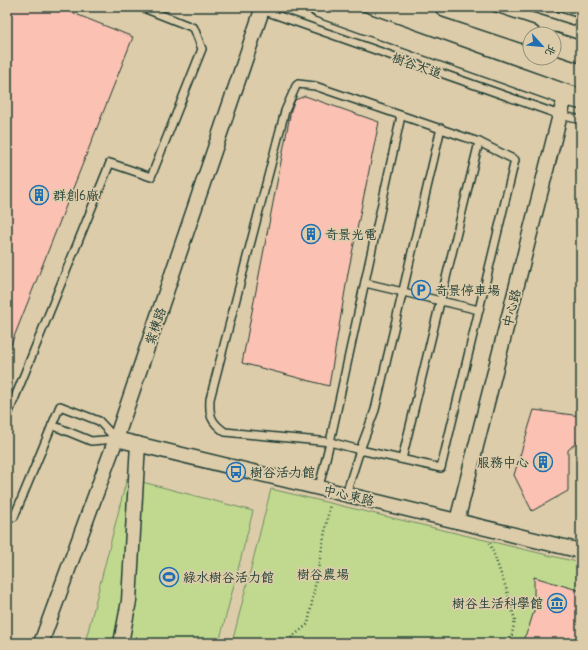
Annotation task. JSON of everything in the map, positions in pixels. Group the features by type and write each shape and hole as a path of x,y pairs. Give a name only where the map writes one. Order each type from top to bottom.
{"street":[{"name":"樹谷大道","path":"319,7 574,97"},
{"path":"446,7 522,32"},
{"name":"紫棟路","path":"41,643 116,439 260,8"},
{"path":"562,46 581,52"},
{"name":"中心路","path":"458,521 560,115 574,97"},
{"name":"中心東路","path":"116,439 581,551"},
{"path":"121,643 129,600 138,444"}],"lane":[{"path":"7,417 110,163 151,177 202,49 194,28 141,7"},
{"path":"530,7 581,23"},
{"name":"樹谷大道","path":"260,8 560,115 581,120"},
{"path":"298,84 315,86 401,116 441,128 479,142 515,160 441,468 330,442 225,432 216,425 209,414 210,400 286,111 296,86 298,84"},
{"path":"319,487 401,116"},
{"path":"346,494 375,410 441,128"},
{"path":"402,459 479,142"},
{"path":"365,283 479,310"},
{"path":"7,514 14,517 60,406 99,421 116,439"},
{"path":"52,425 91,441 116,439"}],"path":[{"path":"285,643 308,624 330,503"},
{"path":"484,527 508,594 515,620 510,643"}],"green space":[{"name":"綠水樹谷活力館","path":"127,478 253,511 219,643 85,643"},
{"name":"樹谷農場","path":"271,489 581,563 581,643 232,643"}],"building":[{"name":"群創6廠","path":"7,7 58,7 133,37 8,352"},
{"name":"奇景光電","path":"305,96 379,122 348,273 329,386 242,363 291,110 295,100"},
{"name":"服務中心","path":"534,410 581,416 581,438 568,450 568,491 532,511 514,475"},
{"name":"樹谷生活科學館","path":"534,577 581,591 581,643 521,643 528,630 534,611"}],"place":[{"name":"群創6廠","path":"39,195"},
{"name":"奇景光電","path":"311,234"},
{"name":"奇景停車場","path":"421,290"},
{"name":"服務中心","path":"543,462"},
{"name":"樹谷活力館","path":"236,472"},
{"name":"綠水樹谷活力館","path":"169,577"},
{"name":"樹谷生活科學館","path":"557,603"}]}
